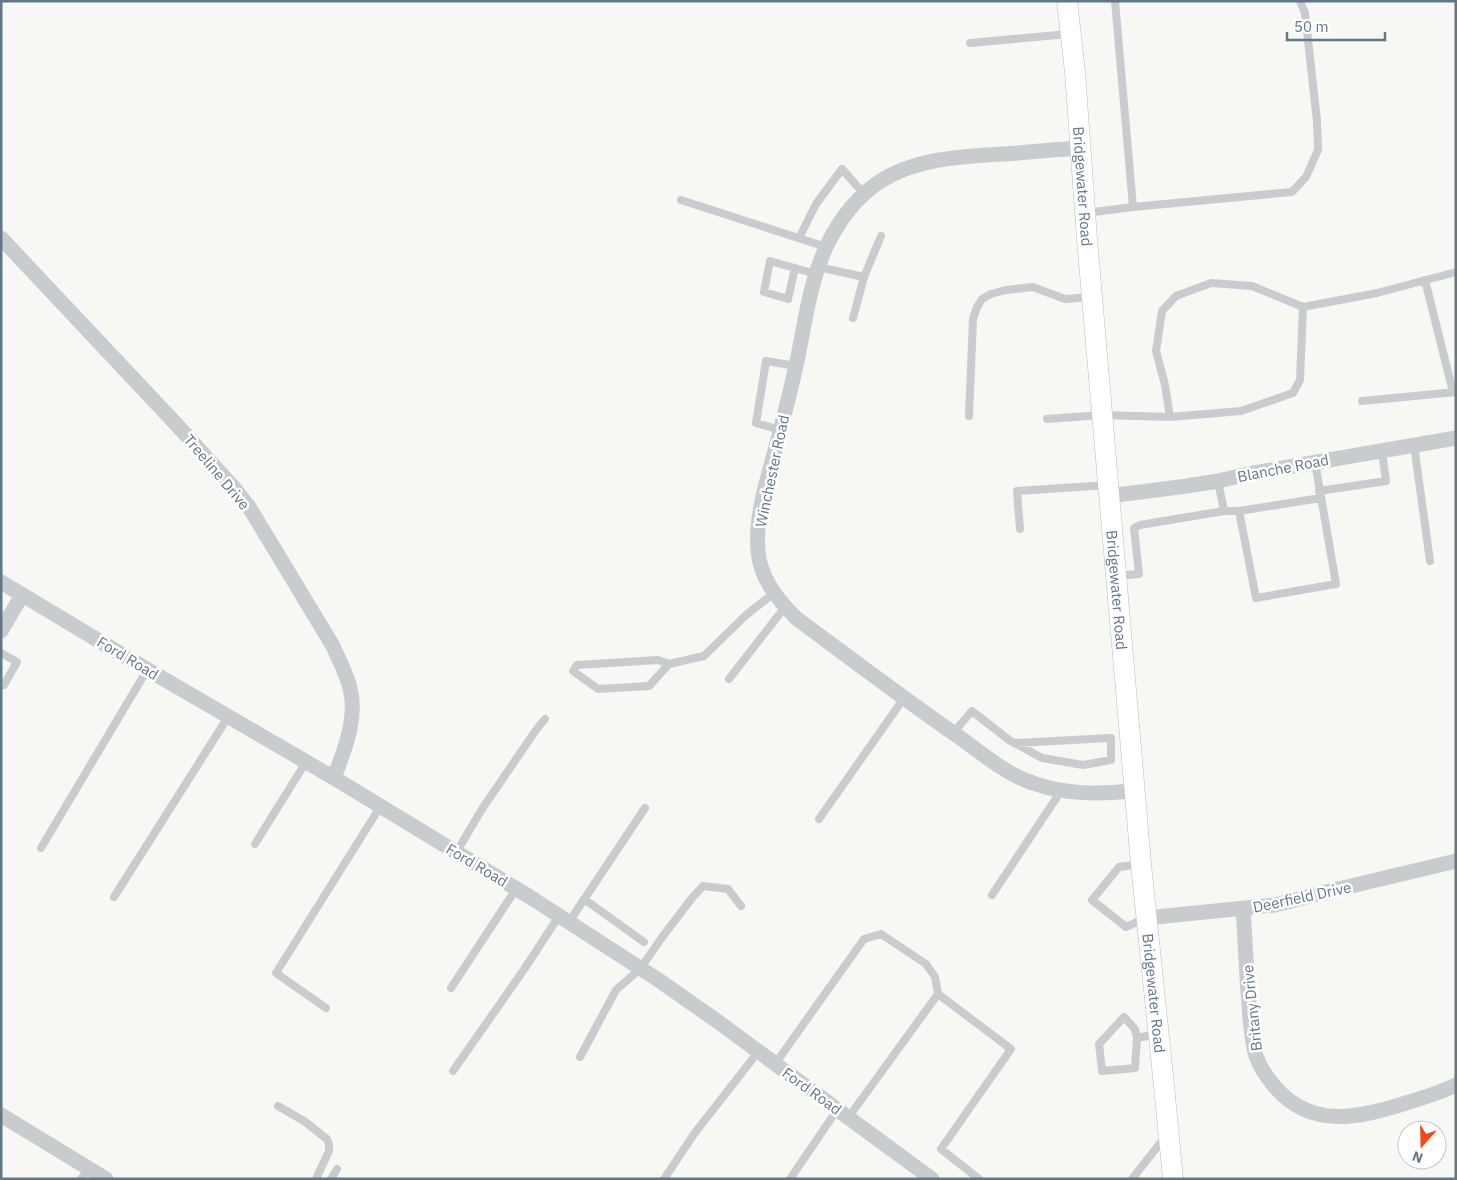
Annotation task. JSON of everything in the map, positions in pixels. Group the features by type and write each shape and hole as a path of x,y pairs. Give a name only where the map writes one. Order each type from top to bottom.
{"main road":[{"name":"Bridgewater Road","path":"1067,1 1082,148 1118,614 1146,918 1173,1179"}],"street":[{"name":"Winchester Road","path":"1082,148 976,155 922,164 894,173 878,183 864,194 840,221 826,247 810,292 796,366 762,506 758,552 761,566 774,593 796,618 988,759 1031,783 1061,791 1077,793 1134,791"},
{"name":"Treeline Drive","path":"1,238 183,431 249,507 333,646 351,690 351,720 346,744 334,778"},
{"name":"Blanche Road","path":"1109,491 1218,481 1248,474 1456,438"},
{"name":"Ford Road","path":"1,582 147,670 334,778 516,888 640,968 716,1020 932,1179"},
{"path":"1,631 22,595"},
{"name":"Deerfield Drive","path":"1146,918 1275,905 1456,861"},
{"name":"Britany Drive","path":"1243,909 1253,1043 1262,1070 1281,1094 1304,1110 1333,1117 1348,1117 1398,1106 1456,1085"},
{"path":"1,1115 85,1174 106,1179"}],"lane":[{"path":"1115,1 1133,208"},
{"path":"1086,213 1292,192 1306,177 1318,150 1317,121 1305,13 1300,1"},
{"path":"970,43 1071,34"},
{"path":"799,238 816,204 842,169 864,194"},
{"path":"681,200 826,247"},
{"path":"853,318 864,277 881,236"},
{"path":"795,268 788,299 764,292 770,261 795,268 864,277"},
{"path":"1170,417 1165,385 1156,351 1162,311 1176,296 1210,283 1252,286 1303,307 1377,293 1456,272"},
{"path":"1362,402 1454,392 1425,280"},
{"path":"969,416 973,319 982,299 991,294 1006,290 1033,287 1065,299 1093,297"},
{"path":"1047,419 1102,414 1170,417 1241,410 1293,393 1300,380 1303,307"},
{"path":"780,430 756,423 766,361 796,366"},
{"path":"1414,445 1430,561"},
{"path":"1116,576 1139,574 1134,528 1140,525 1224,511 1239,511 1386,481 1382,451"},
{"path":"1239,511 1256,598 1336,584 1315,462"},
{"path":"1218,481 1224,511"},
{"path":"1020,528 1017,491 1109,491"},
{"path":"669,664 649,686 598,689 573,670 576,665 658,660 669,664 704,656 746,616 774,593"},
{"path":"729,679 785,607"},
{"path":"1,653 17,662 2,686"},
{"path":"41,848 147,670"},
{"path":"819,819 904,698"},
{"path":"953,733 972,711 1014,743 1042,758 1083,765 1111,760 1111,738 1014,743"},
{"path":"114,897 228,716"},
{"path":"456,853 482,808 545,719"},
{"path":"255,844 306,762"},
{"path":"992,895 1061,791"},
{"path":"326,1008 276,973 380,806"},
{"path":"453,1071 564,919 584,899 645,808"},
{"path":"1141,864 1119,867 1092,900 1126,927 1146,918"},
{"path":"580,1057 616,990 640,968 662,936 703,886 728,889 741,906"},
{"path":"451,988 516,888"},
{"path":"584,899 644,942"},
{"path":"775,1064 864,939 881,934 926,964 935,976 938,994 1010,1049 941,1149 979,1179"},
{"path":"790,1179 938,994"},
{"path":"1124,1017 1135,1029 1137,1038 1135,1068 1102,1071 1099,1044 1124,1017"},
{"path":"1137,1038 1159,1034"},
{"path":"664,1179 694,1134 758,1052"},
{"path":"278,1106 304,1121 327,1139 329,1151 316,1179"},
{"path":"1132,1179 1169,1132"},
{"path":"331,1179 337,1169"}]}
